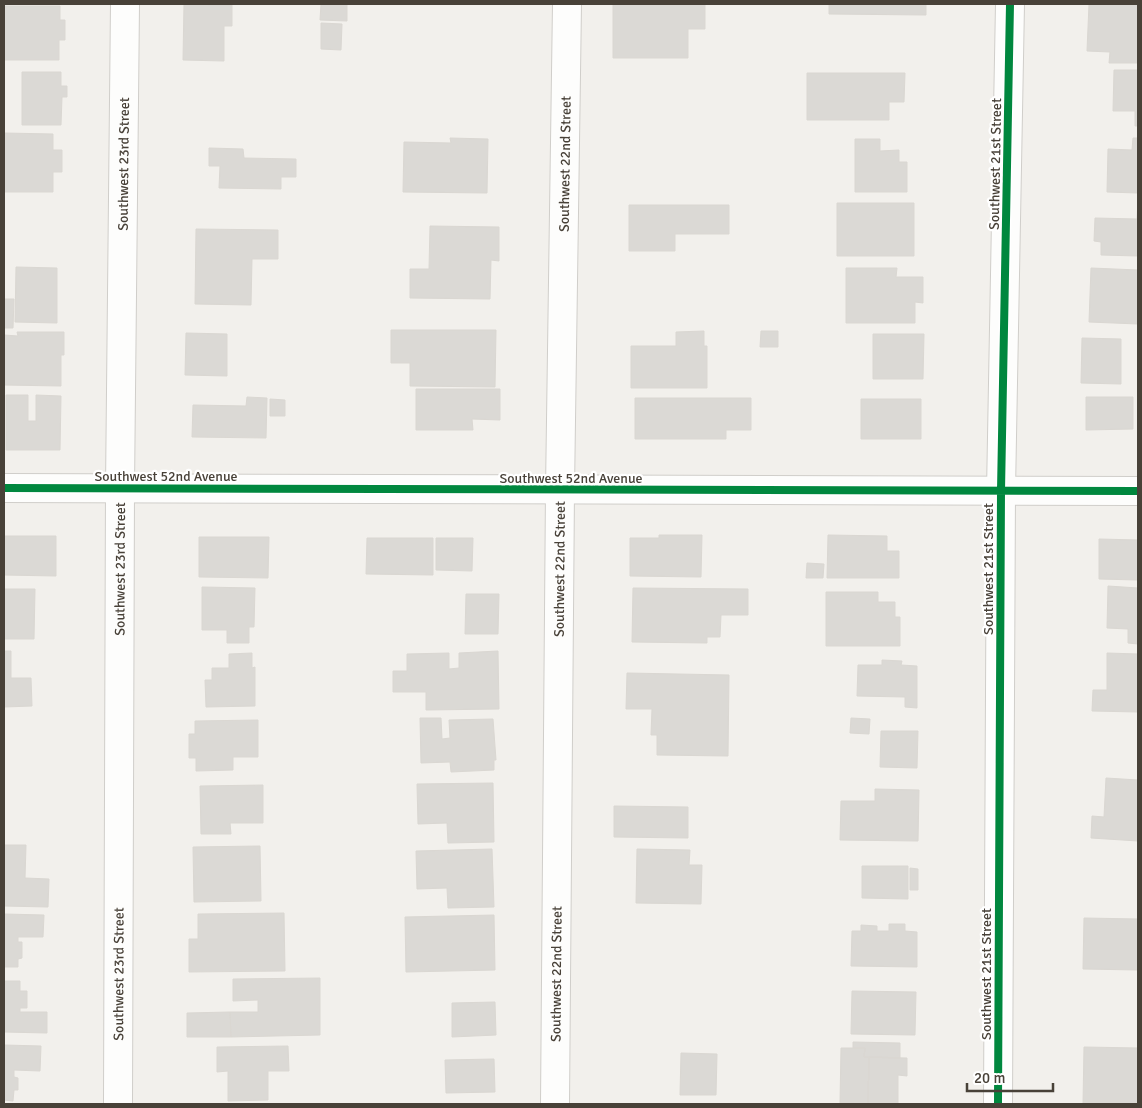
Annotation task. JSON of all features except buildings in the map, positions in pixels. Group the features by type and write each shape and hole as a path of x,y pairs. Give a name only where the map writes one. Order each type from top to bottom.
{"street":[{"name":"Southwest 23rd Street","path":"118,1104 120,488 125,4"},
{"name":"Southwest 22nd Street","path":"556,1104 560,490 567,4"},
{"name":"Southwest 21st Street","path":"998,1104 1002,490 1010,4"},
{"name":"Southwest 52nd Avenue","path":"4,488 1002,490 1138,492"}],"cycle path":[{"path":"998,1104 1001,491 1010,4"},
{"path":"4,488 1138,491"}]}
